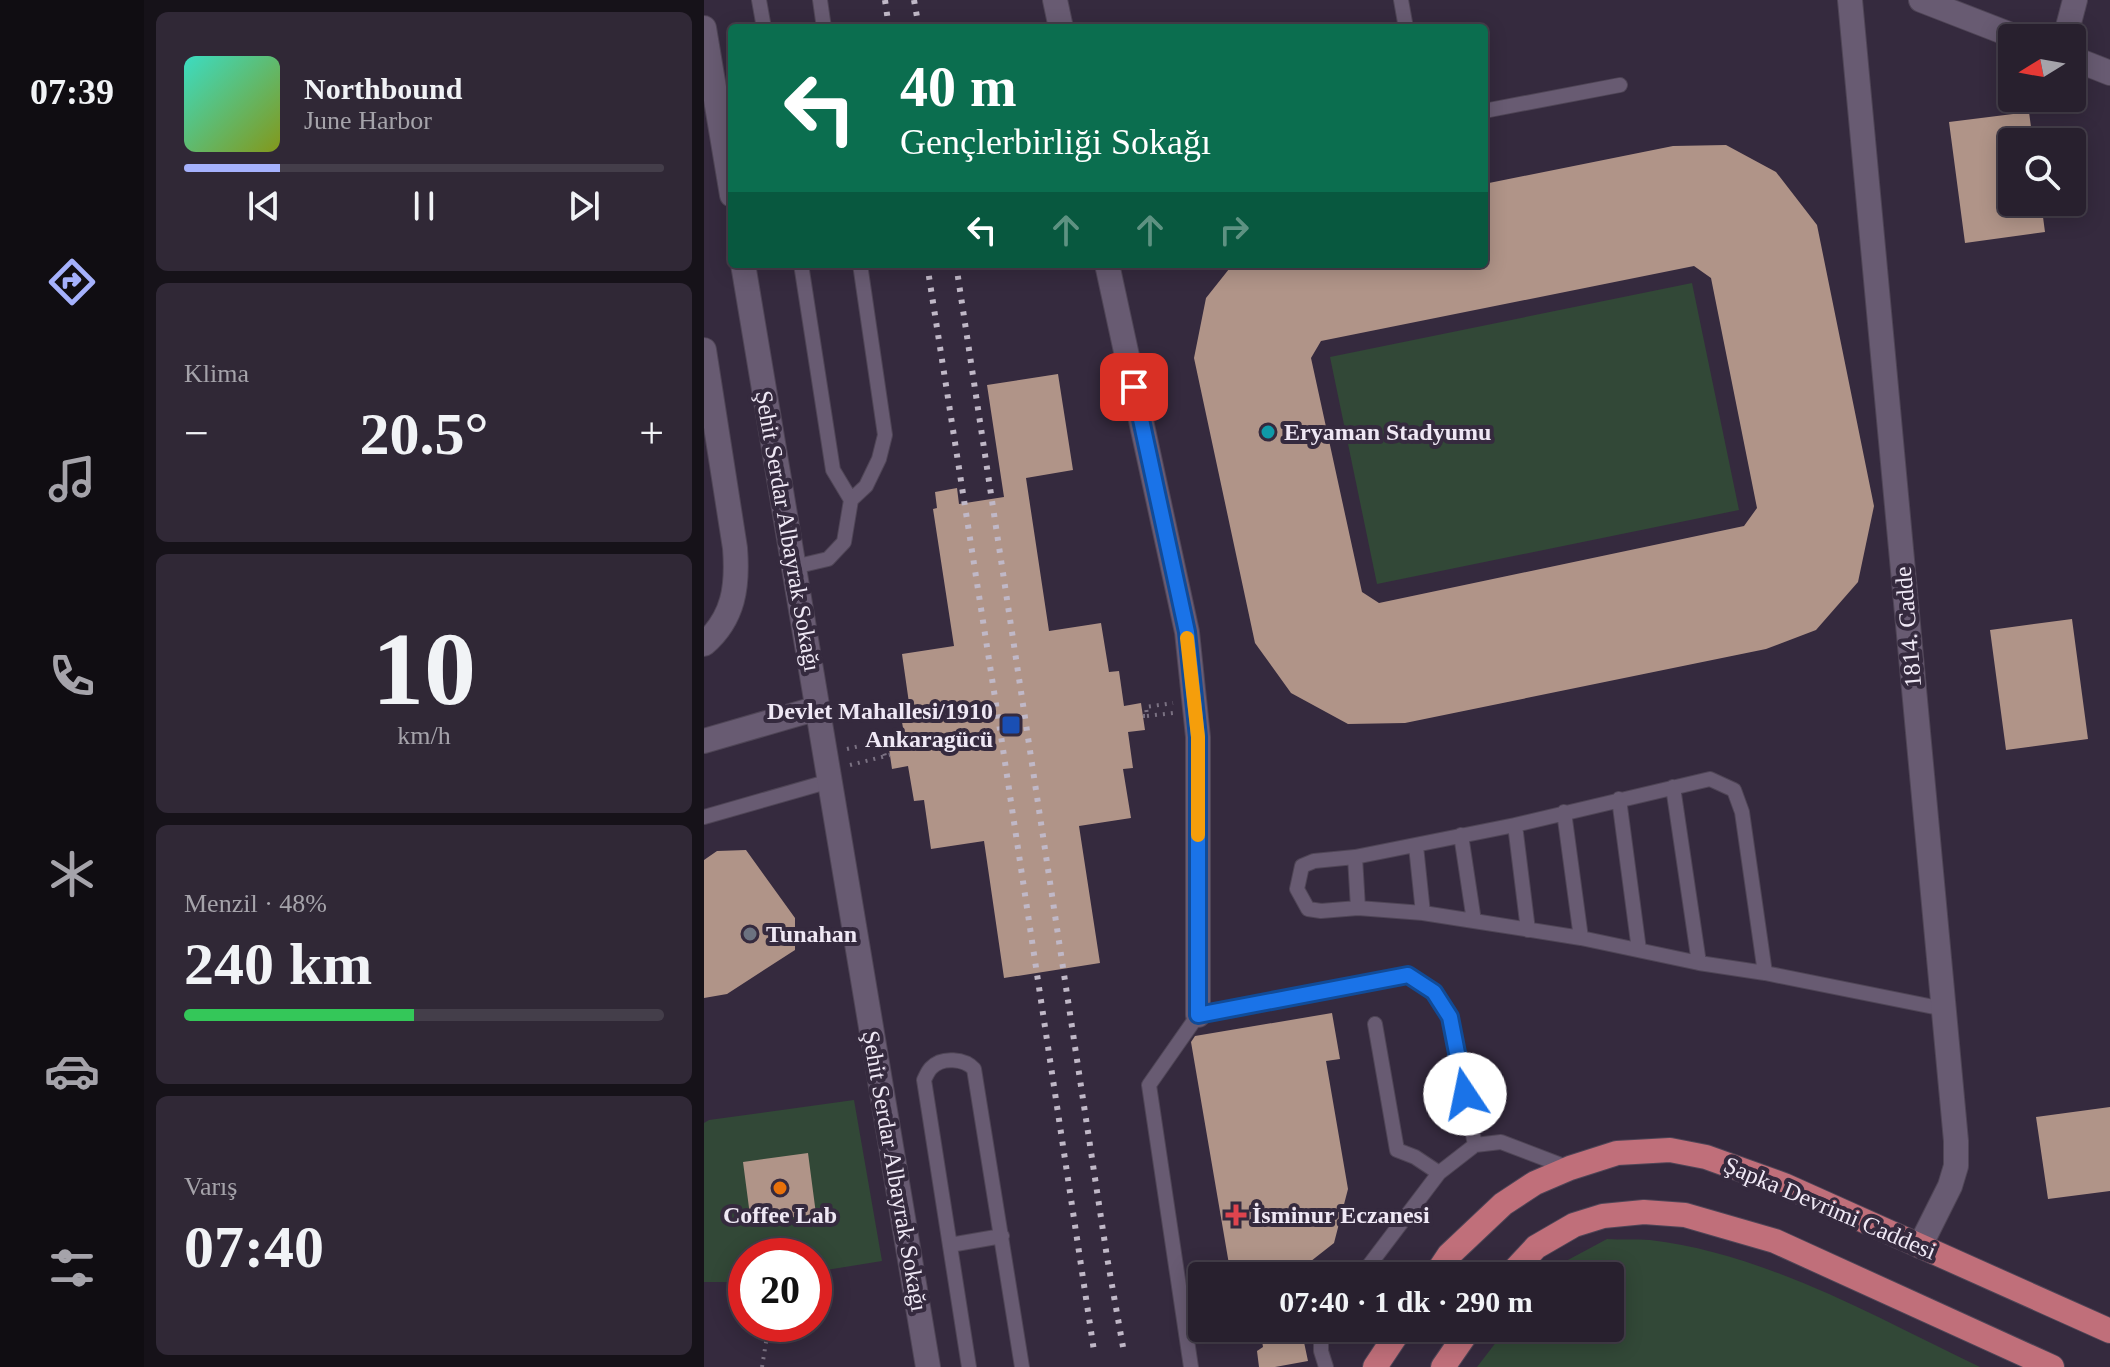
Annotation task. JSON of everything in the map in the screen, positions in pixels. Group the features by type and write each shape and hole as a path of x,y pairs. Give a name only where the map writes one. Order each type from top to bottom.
{"main road":[{"name":"Şapka Devrimi Caddesi","path":"1444,1262 1503,1204 1535,1183 1617,1153 1670,1150 1706,1157 1784,1185 2110,1331"},
{"path":"1522,1262 1536,1247 1574,1225 1603,1216 1644,1212 1685,1215 1775,1241 2052,1367"},
{"path":"1375,1367 1392,1342"},
{"path":"1443,1367 1460,1342"}],"street":[{"path":"1055,0 1060,24"},
{"name":"1814. Cadde","path":"1850,0 1956,1141 1956,1166 1950,1186 1920,1246"},
{"path":"1921,0 1998,30"},
{"path":"2069,24 2075,0"},
{"path":"704,28 726,126 728,149"},
{"path":"2086,64 2110,73"},
{"name":"Şehit Serdar Albayrak Sokağı","path":"744,268 928,1367"},
{"path":"1108,268 1187,632 1198,737 1198,1015"},
{"path":"704,350 737,576 730,610 714,635 704,644"},
{"path":"704,741 818,708"}],"lane":[{"path":"759,0 763,24"},
{"path":"820,0 823,24"},
{"path":"1401,0 1405,24"},
{"path":"1488,110 1620,85"},
{"path":"802,268 833,470 851,500"},
{"path":"794,567 828,559 844,542 851,500 866,486 879,459 885,435 861,268"},
{"path":"1765,973 1742,812 1734,790 1710,779 1416,846 1314,861 1302,866 1297,889 1308,909 1358,908 1474,921 1581,938 1944,1009"},
{"path":"704,817 830,781"},
{"path":"1673,787 1699,963"},
{"path":"1619,799 1639,950"},
{"path":"1564,812 1581,938"},
{"path":"1515,825 1528,930"},
{"path":"1461,835 1474,921"},
{"path":"1416,846 1423,913"},
{"path":"1355,857 1358,908"},
{"path":"1191,1367 1149,1085 1198,1015 1408,975 1434,992 1450,1017 1475,1145"},
{"path":"1375,1024 1397,1150 1415,1157 1439,1173"},
{"path":"969,1367 924,1080 929,1069 938,1062 956,1060 968,1062 974,1069 1022,1367"},
{"path":"1372,1262 1439,1173 1475,1145 1501,1142 1570,1168"},
{"path":"950,1245 1002,1236"},
{"path":"1321,1342 1326,1367"}],"path":[{"path":"1176,703 1146,707 1145,716 1178,713"},
{"path":"851,748 881,741 887,756 854,764"},
{"path":"762,1367 766,1342"}],"green space":[{"path":"1692,283 1739,510 1377,584 1330,357"},
{"path":"854,1100 882,1261 832,1269 832,1238 728,1238 728,1282 704,1282 704,1123"},
{"path":"1607,1239 1650,1240 1693,1247 1778,1273 1820,1290 1980,1367 1477,1367 1496,1342 1624,1342 1624,1262 1564,1262"}],"building":[{"path":"2029,112 2031,128 1998,128 1998,216 2043,216 2045,232 1965,243 1949,122"},
{"name":"Eryaman Stadyumu","path":"1726,145 1776,172 1817,225 1874,506 1858,582 1816,630 1766,649 1405,723 1348,724 1291,693 1255,643 1194,358 1206,298 1230,268 1488,268 1488,183 1673,146","holes":["1694,266 1711,278 1757,508 1744,526 1379,603 1362,592 1311,358 1321,341"]},
{"path":"1058,374 1073,470 1026,478 1049,631 1101,623 1109,672 1119,671 1124,706 1141,703 1145,730 1128,732 1133,768 1123,769 1131,818 1079,826 1100,963 1004,978 984,841 931,849 924,800 914,801 908,766 892,769 888,742 905,740 899,704 909,703 902,654 954,646 933,509 937,508 935,492 957,488 959,504 1004,497 987,385"},
{"path":"2072,619 2088,739 2006,750 1990,630"},
{"name":"Tunahan","path":"746,850 795,918 795,950 727,994 704,998 704,860 717,851"},
{"path":"1332,1013 1340,1059 1326,1061 1348,1189 1334,1243 1310,1262 1229,1262 1191,1042 1195,1036"},
{"path":"2110,1107 2110,1191 2048,1199 2036,1117"},
{"name":"Coffee Lab","path":"808,1153 816,1214 751,1223 743,1162"},
{"path":"1262,1342 1304,1342 1308,1361 1259,1367 1257,1351 1263,1347"}],"railway":[{"path":"885,0 888,24"},
{"path":"914,0 918,24"},
{"path":"928,268 1094,1351"},
{"path":"957,268 1123,1347"}],"slow traffic":[{"path":"1187,638 1198,737 1198,835"}],"place":[{"name":"Eryaman Stadyumu","path":"1268,432"},
{"name":"Devlet Mahallesi/1910 Ankaragücü","path":"1011,725"},
{"name":"Tunahan","path":"750,934"},
{"name":"Coffee Lab","path":"780,1188"},
{"name":"İsminur Eczanesi","path":"1236,1215"}],"route":[{"path":"1134,387 1187,632 1198,737 1198,1015 1408,975 1434,992 1450,1017 1465,1094"}]}
